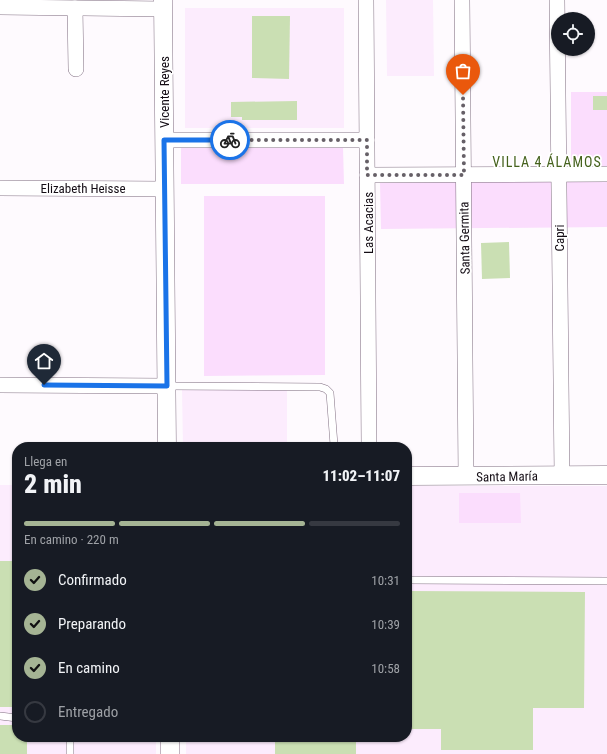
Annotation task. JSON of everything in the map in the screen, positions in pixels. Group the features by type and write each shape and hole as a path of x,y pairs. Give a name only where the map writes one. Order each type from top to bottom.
{"street":[{"name":"Las Acacias","path":"366,0 369,442"},
{"name":"Santa Germita","path":"462,0 466,476"},
{"name":"Capri","path":"557,0 562,475"},
{"path":"0,7 75,8 163,4"},
{"name":"Vicente Reyes","path":"163,4 167,442"},
{"path":"75,8 76,69"},
{"path":"164,140 367,140"},
{"path":"367,175 607,174"},
{"name":"Elizabeth Heisse","path":"0,188 165,189"},
{"path":"0,385 167,386"},
{"name":"Santa María","path":"412,476 607,475"},
{"path":"170,742 170,754"}],"lane":[{"path":"167,386 320,387 326,389 330,393 334,442"},
{"path":"412,580 607,581"},
{"path":"0,716 12,717"},
{"path":"70,742 70,754"}],"shaded area":[{"path":"386,0 433,0 434,76 387,76"},
{"path":"185,8 344,8 344,128 185,128"},
{"path":"571,92 607,92 607,227 381,229 380,182 571,181"},
{"path":"343,147 344,184 181,184 181,148"},
{"path":"204,196 325,196 325,375 204,376"},
{"path":"182,390 287,390 287,442 183,442"},
{"path":"0,485 12,485 12,742 156,742 156,754 0,754"},
{"path":"412,486 607,486 607,754 186,754 186,742 412,742"},
{"path":"459,493 520,493 521,523 459,523"}],"building":[{"path":"252,16 290,16 289,79 252,78"},
{"path":"593,96 607,96 607,110 593,110"},
{"path":"297,101 297,120 242,120 242,117 231,117 231,102"},
{"path":"509,242 510,278 482,279 481,243"},
{"path":"0,561 12,561 12,707 0,707"},
{"path":"412,591 585,592 584,708 533,708 533,750 441,750 441,729 412,729"},
{"path":"0,725 12,725 12,742 27,742 27,754 0,754"},
{"path":"275,742 356,742 356,754 275,754"}],"way so far":[{"path":"230,140 367,140 367,175 464,175 463,95"}],"district":[{"name":"VILLA 4 ÁLAMOS","path":"547,162"}],"route":[{"path":"44,385 167,386 164,140 230,140"}]}
